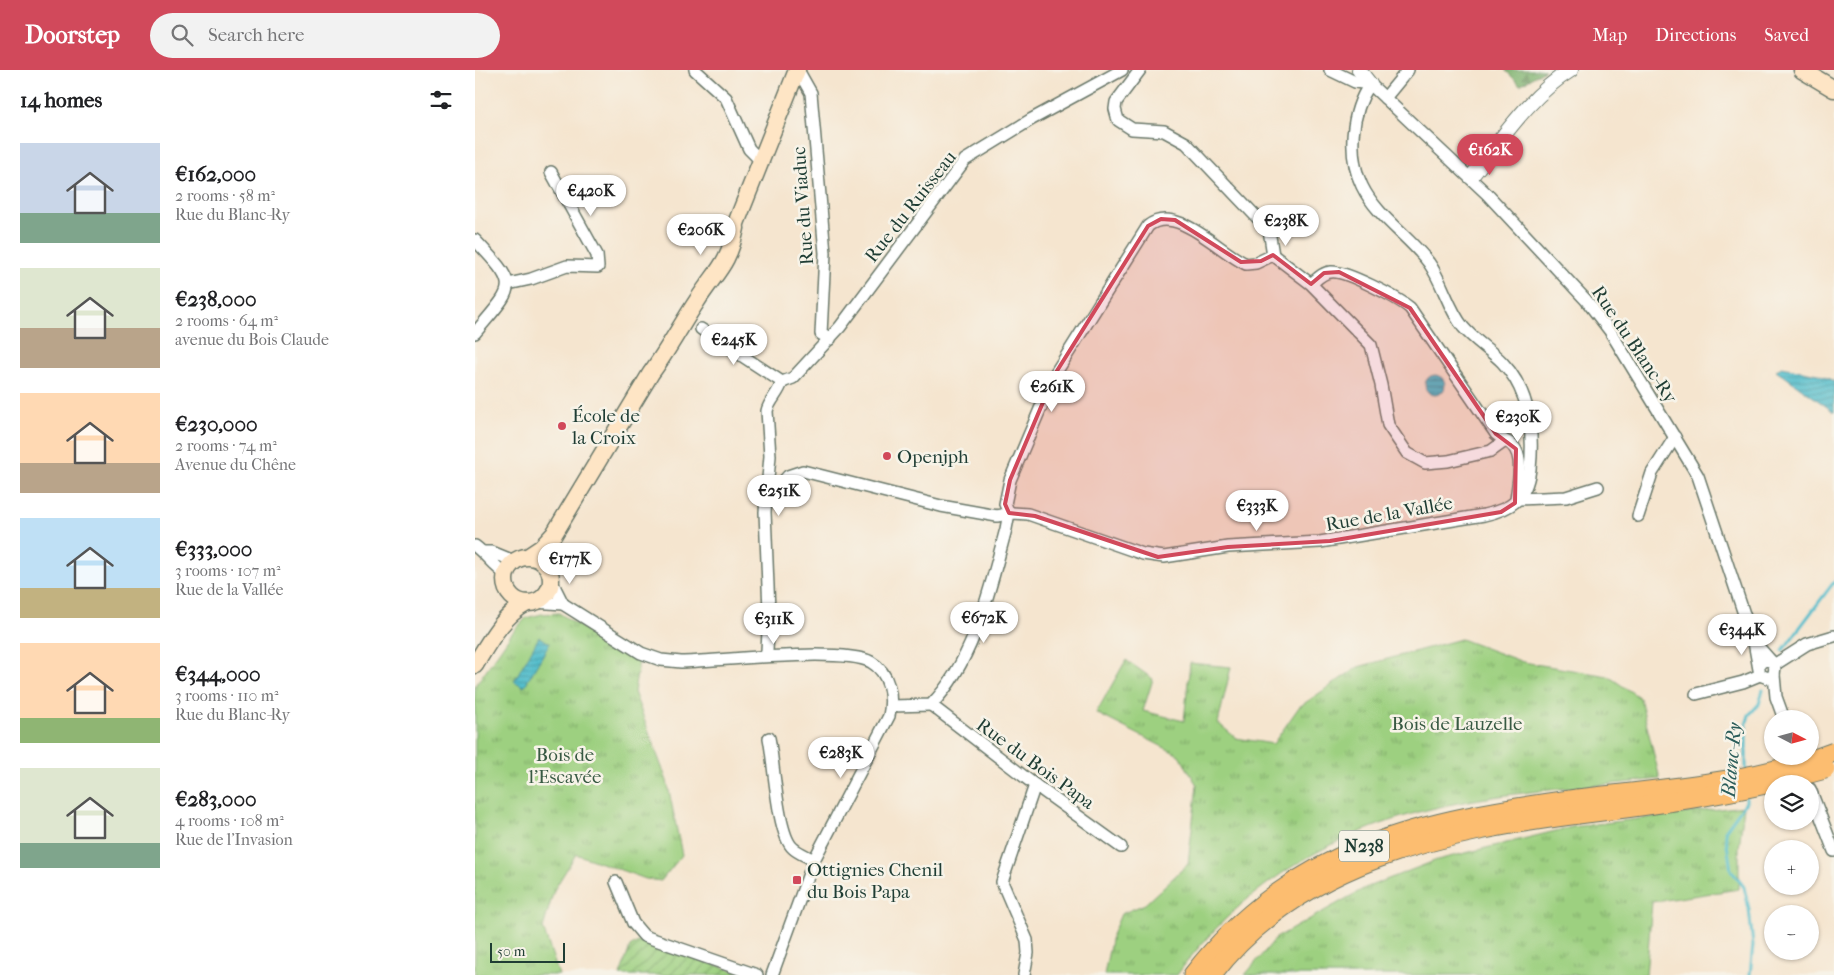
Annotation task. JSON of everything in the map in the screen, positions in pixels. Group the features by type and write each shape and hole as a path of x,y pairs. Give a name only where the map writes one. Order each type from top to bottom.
{"highway":[{"name":"N238","path":"1212,975 1225,958 1289,902 1348,869 1393,851 1476,829 1577,806 1731,779 1776,769 1834,752"},
{"name":"N238","path":"1193,975 1211,951 1254,910 1277,892 1344,854 1378,840 1425,826 1523,806 1675,802 1781,782 1834,766"}],"main road":[{"path":"495,633 503,613 514,570 541,548 554,534 697,300 711,270 736,228 798,70"},
{"path":"1802,70 1834,89"},
{"path":"1823,70 1834,77"},
{"path":"475,664 495,633 520,606 546,594 554,534"},
{"path":"514,570 536,558 549,573"},
{"path":"514,570 512,596 531,602"}],"street":[{"path":"695,70 726,98 749,150 762,162"},
{"name":"Rue du Viaduc","path":"798,70 811,93 825,253 821,334 830,339"},
{"name":"Rue du Ruisseau","path":"782,382 793,378 830,339 965,160 1032,119 1122,70"},
{"path":"1140,70 1116,102 1115,110 1118,120 1132,129 1160,130 1172,134 1190,146 1269,230 1273,255 1311,284 1371,345 1381,385 1387,425 1407,453 1425,463 1448,461 1491,451 1505,441"},
{"path":"1330,70 1355,82 1371,84"},
{"path":"1359,70 1371,84"},
{"path":"1385,98 1408,70"},
{"path":"1471,177 1533,101 1553,82 1571,70"},
{"path":"1371,84 1359,106 1354,136 1355,160 1359,179 1375,204 1431,265 1463,326 1504,364 1521,390 1529,416 1531,443 1528,479 1517,501"},
{"name":"Rue du Blanc-Ry","path":"1371,84 1471,177 1595,311 1626,355 1701,482 1754,642 1767,669 1781,710"},
{"path":"508,284 531,280 567,266 598,268 597,255 551,172"},
{"path":"891,706 931,705 949,685 969,648 1000,549 1009,513 1005,504 1017,463 1055,374 1148,226 1157,220 1175,220 1246,264 1256,264 1273,255"},
{"path":"475,240 502,269 508,284 504,298 475,334"},
{"path":"1311,284 1324,273 1339,272 1399,299 1410,308 1496,434 1510,443 1518,454 1517,501"},
{"path":"701,329 782,382 779,393 767,411 770,456 766,501 769,618 767,651"},
{"path":"1638,516 1651,473 1675,437"},
{"name":"Rue de la Vallée","path":"766,501 788,476 803,471 941,506 997,516 1009,513 1035,516 1143,554 1158,557 1228,547 1329,541 1501,512 1517,501"},
{"path":"1517,501 1566,497 1598,487"},
{"path":"479,551 491,552 514,570"},
{"path":"549,573 563,604"},
{"path":"531,602 563,604 634,649 661,660 681,662 843,655 858,657 872,663 887,681 892,696 891,706 880,735 813,860 772,975"},
{"path":"1696,694 1743,682 1807,644 1834,636"},
{"name":"Rue du Bois Papa","path":"931,705 1035,785 1121,847"},
{"path":"769,738 780,810 787,836 793,848 813,860"},
{"path":"1024,975 1028,953 1027,940 1002,882 1035,785"},
{"path":"1819,812 1834,851"},
{"path":"616,882 633,923 644,936 757,975"}],"highlighted area":[{"path":"1161,219 1175,220 1241,262 1261,261 1273,255 1311,284 1324,273 1339,272 1410,308 1496,434 1516,449 1515,503 1501,512 1330,541 1228,547 1158,557 1035,516 1009,513 1005,504 1010,480 1055,374 1148,226"}],"green space":[{"path":"1505,70 1545,70 1520,85"},
{"name":"Bois de l'Escavée","path":"559,613 617,650 639,661 634,692 667,781 682,855 661,881 646,879 576,854 554,890 543,928 559,975 475,975 475,686 512,633 526,618 542,614"},
{"name":"Bois de Lauzelle","path":"1461,639 1523,662 1608,676 1640,698 1660,779 1479,799 1412,814 1372,827 1334,843 1299,863 1265,886 1233,912 1204,942 1177,975 1104,975 1112,935 1121,914 1145,904 1188,864 1197,785 1179,755 1096,713 1126,660 1153,679 1143,711 1184,721 1190,663 1231,667 1218,723 1236,738 1273,744 1299,707 1358,667"},
{"path":"1744,806 1739,848 1739,889 1652,902 1646,975 1245,975 1276,938 1365,888 1437,860 1572,827"},
{"path":"639,941 748,975 620,975 630,947"}],"water":[{"path":"1782,367 1818,374 1834,381 1834,412 1776,370"},
{"path":"1435,375 1442,378 1445,385 1442,392 1435,395 1428,392 1425,385 1428,378"},
{"path":"539,637 550,643 524,687 514,681"}],"waterway":[{"name":"Blanc-Ry","path":"1783,650 1834,582"},
{"name":"Blanc-Ry","path":"1746,769 1746,725 1749,715 1759,704 1763,690"},
{"name":"Blanc-Ry","path":"1746,796 1746,802 1725,831 1731,870 1744,887 1749,909 1753,945 1750,975"}],"place":[{"name":"École de la Croix","path":"562,426"},
{"name":"Openjph","path":"887,456"},
{"name":"Ottignies Chenil du Bois Papa","path":"797,880"}]}
